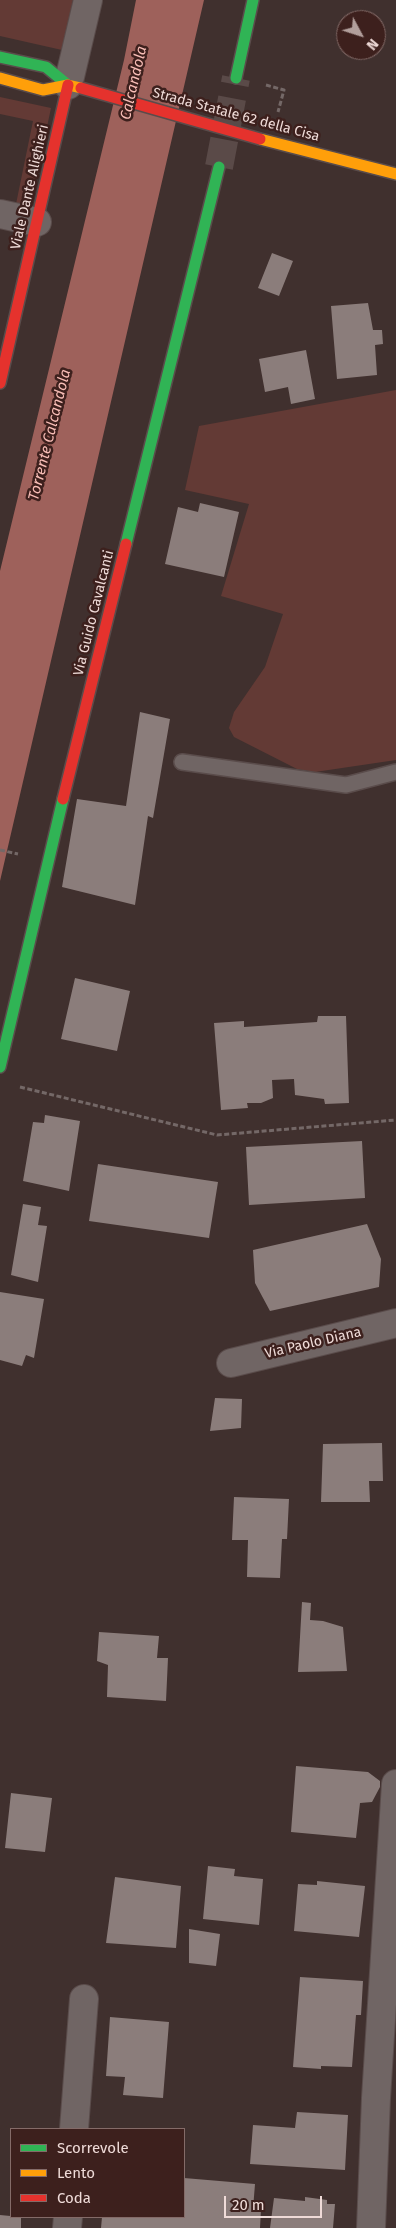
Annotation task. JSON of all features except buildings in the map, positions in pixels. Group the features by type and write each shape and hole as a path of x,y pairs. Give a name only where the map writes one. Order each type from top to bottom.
{"street":[{"path":"75,86 88,0"},
{"path":"236,78 253,0"},
{"name":"Strada Statale 62 della Cisa","path":"0,57 46,67 75,86 266,140 396,174"},
{"name":"Strada Statale 62 della Cisa","path":"0,78 43,90 75,86"},
{"name":"Viale Dante Alighieri","path":"0,383 37,222 75,86"},
{"name":"Via Guido Cavalcanti","path":"0,1067 48,861 219,167"},
{"path":"0,214 37,222"},
{"name":"Via Paolo Diana","path":"231,1363 396,1323"},
{"path":"372,2228 386,2098 396,1784"},
{"path":"74,2128 84,1999"}],"lane":[{"path":"182,762 346,785 396,772"}],"path":[{"path":"236,78 284,90 266,140"},
{"path":"19,1087 217,1135 396,1120"}],"shaded area":[{"path":"0,0 73,0 62,50 0,36"},
{"path":"0,97 51,108 30,207 16,204 33,121 0,114"},
{"path":"396,390 396,760 315,772 297,769 234,737 229,728 234,712 265,667 283,614 221,596 249,504 185,490 199,426"}],"water":[{"name":"Calcandola","path":"136,0 204,0 0,881 0,571 124,60"}],"tunnel":[{"path":"219,167 236,78"}],"traffic: fast":[{"path":"236,78 253,0"},
{"path":"0,57 46,67 68,85"},
{"path":"126,544 219,167"},
{"path":"0,1067 63,799"}],"traffic: slow":[{"path":"0,78 43,90 68,85 81,88"},
{"path":"260,139 396,174"}],"traffic: jam":[{"path":"0,383 68,85"},
{"path":"81,88 260,139"},
{"path":"63,799 126,544"}],"water label":[{"name":"Torrente Calcandola","path":"50,435"}]}
